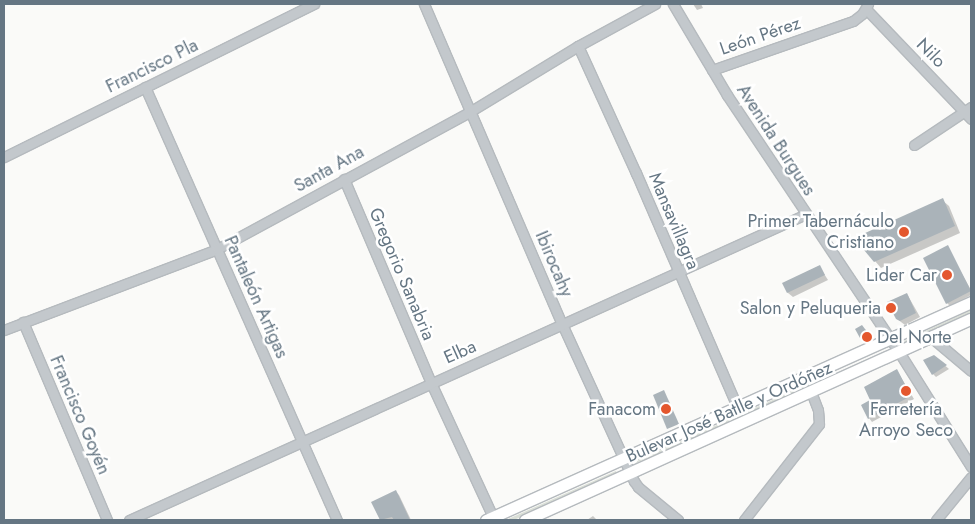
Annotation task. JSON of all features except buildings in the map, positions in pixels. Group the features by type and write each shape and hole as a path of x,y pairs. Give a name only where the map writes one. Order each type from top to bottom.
{"main road":[{"name":"Bulevar José Batlle y Ordóñez","path":"490,519 891,340 971,302"},
{"name":"Bulevar José Batlle y Ordóñez","path":"525,520 971,319"}],"street":[{"name":"Francisco Pla","path":"4,157 314,4"},
{"name":"Ibirocahy","path":"424,4 562,324 624,460 638,487 678,520"},
{"name":"Santa Ana","path":"4,330 217,249 471,111 578,46 655,4"},
{"name":"Avenida Burgues","path":"673,4 712,70 899,352 971,466"},
{"name":"León Pérez","path":"712,70 853,21 867,6"},
{"name":"Nilo","path":"867,6 968,109 971,119"},
{"name":"Mansavillagra","path":"578,46 738,409"},
{"name":"Pantaleón Artigas","path":"145,87 337,520"},
{"path":"914,145 968,109"},
{"name":"Gregorio Sanabria","path":"344,179 490,519"},
{"name":"Elba","path":"129,520 806,214"},
{"name":"Francisco Goyén","path":"23,322 107,520"},
{"path":"932,338 971,371"},
{"path":"744,520 819,424 818,410 811,392"},
{"path":"936,520 971,476"}],"shaded area":[{"path":"971,310 971,314 906,344 904,341"},
{"path":"819,379 821,383 636,463 637,461"},
{"path":"616,471 617,474 514,520 506,520"}],"place":[{"name":"Primer Tabernáculo Cristiano","path":"904,232"},
{"name":"Lider Car","path":"947,275"},
{"name":"Salon y Peluqueria","path":"891,308"},
{"name":"Del Norte","path":"867,337"},
{"name":"Ferretería Arroyo Seco","path":"906,391"},
{"name":"Fanacom","path":"666,409"}]}
